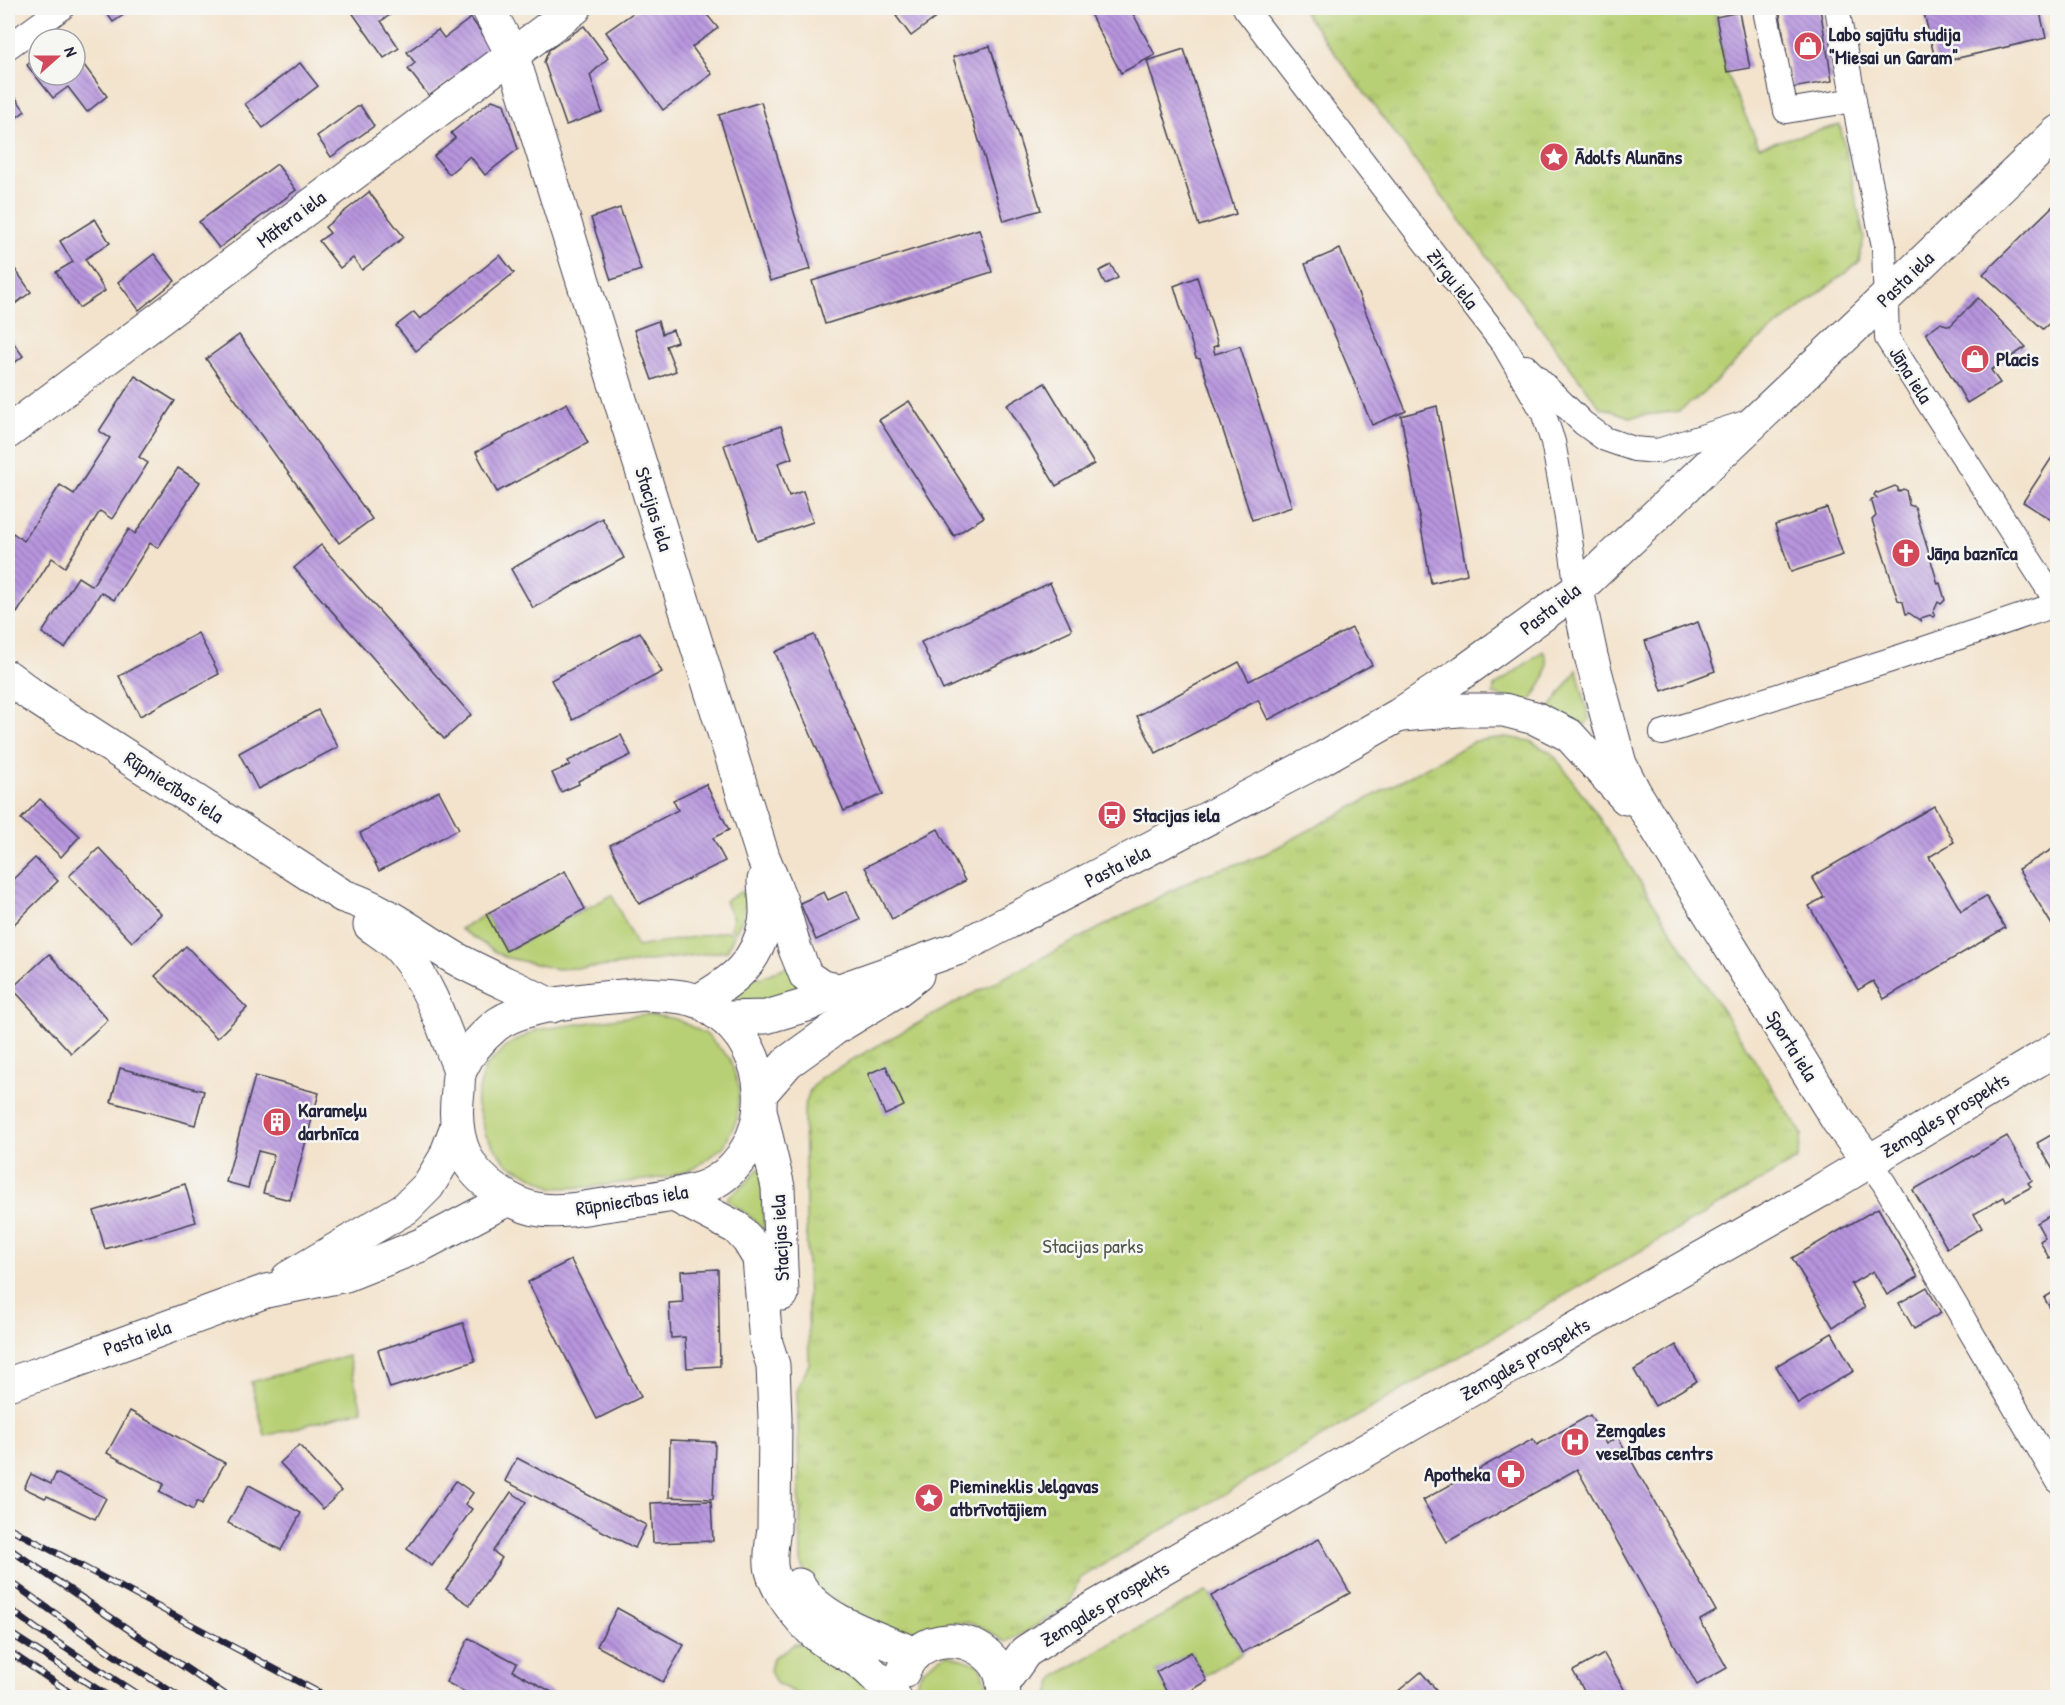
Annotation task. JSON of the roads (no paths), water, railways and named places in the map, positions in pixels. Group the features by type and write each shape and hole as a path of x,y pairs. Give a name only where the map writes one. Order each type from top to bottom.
{"main road":[{"name":"Stacijas iela","path":"488,8 512,54 763,857 781,901 795,950 806,976 822,987 840,990"},
{"name":"Mātera iela","path":"8,432 575,8"},
{"name":"Pasta iela","path":"711,1010 766,1017 807,1005 840,990 945,954 1312,764 1399,715 1508,641 1577,590 2058,132"},
{"name":"Sporta iela","path":"1577,590 1591,656 1620,764 1665,842 1838,1121 1869,1162"},
{"name":"Rūpniecības iela","path":"8,677 33,696 343,896 368,903 459,960 520,988 552,1006"},
{"path":"1399,715 1459,710 1504,710 1535,718 1551,725 1569,735 1665,842"},
{"path":"761,1101 756,1065 744,1038 711,1010 757,948 765,920 763,857"},
{"name":"Rūpniecības iela","path":"343,896 359,917 402,950 427,988 460,1070"},
{"name":"Pasta iela","path":"761,1101 788,1062 834,1029 896,991 945,954"},
{"name":"Rūpniecības iela","path":"711,1010 644,994 552,1006 520,1013 496,1025 475,1047 460,1070 456,1101 457,1126 466,1159 487,1184 508,1199 528,1209 555,1211 674,1195 700,1189 725,1176 740,1160 754,1133 761,1101"},
{"name":"Zemgales prospekts","path":"1004,1690 1025,1652 1085,1613 1869,1162 2058,1048"},
{"name":"Stacijas iela","path":"761,1101 778,1187 783,1344 773,1365"},
{"name":"Pasta iela","path":"266,1291 406,1208 428,1186 445,1158 457,1126"},
{"path":"674,1195 737,1228 759,1258 766,1343 773,1365 774,1529 771,1567 776,1584 803,1622 820,1638 860,1662 897,1698"},
{"name":"Pasta iela","path":"8,1384 266,1291 346,1275 421,1245 508,1199"},
{"path":"774,1529 795,1578 809,1599 831,1617 915,1654"},
{"path":"897,1698 904,1669 915,1654 928,1645 944,1640 959,1640 975,1645 988,1655 998,1668 1004,1690"}],"street":[{"path":"8,47 62,8"},
{"name":"Zirgu iela","path":"1245,8 1504,345 1543,412 1553,442 1577,590"},
{"name":"Jāņa iela","path":"1837,8 1884,246 1887,338 2058,604"},
{"path":"1766,15 1786,111 1854,100"},
{"path":"1504,345 1583,423 1605,439 1634,449 1658,451 1756,420"},
{"path":"1662,733 2058,604"},
{"name":"Sporta iela","path":"1869,1162 1884,1183 2058,1481"}],"railway":[{"path":"8,1527 329,1698"},
{"path":"8,1548 230,1698"},
{"path":"8,1580 111,1653 181,1698"},
{"path":"8,1608 143,1698"},
{"path":"8,1632 111,1698"},
{"path":"8,1651 78,1698"}],"place":[{"name":"Labo sajūtu studija \"Miesai un Garam\"","path":"1808,46"},
{"name":"Ādolfs Alunāns","path":"1554,157"},
{"name":"Placis","path":"1975,359"},
{"name":"Jāņa baznīca","path":"1906,553"},
{"name":"Stacijas iela","path":"1112,815"},
{"name":"Karameļu darbnīca","path":"277,1122"},
{"name":"Zemgales veselības centrs","path":"1575,1442"},
{"name":"Apotheka","path":"1511,1474"},
{"name":"Piemineklis Jelgavas atbrīvotājiem","path":"929,1498"}],"park label":[{"name":"Stacijas parks","path":"1093,1246"}]}
